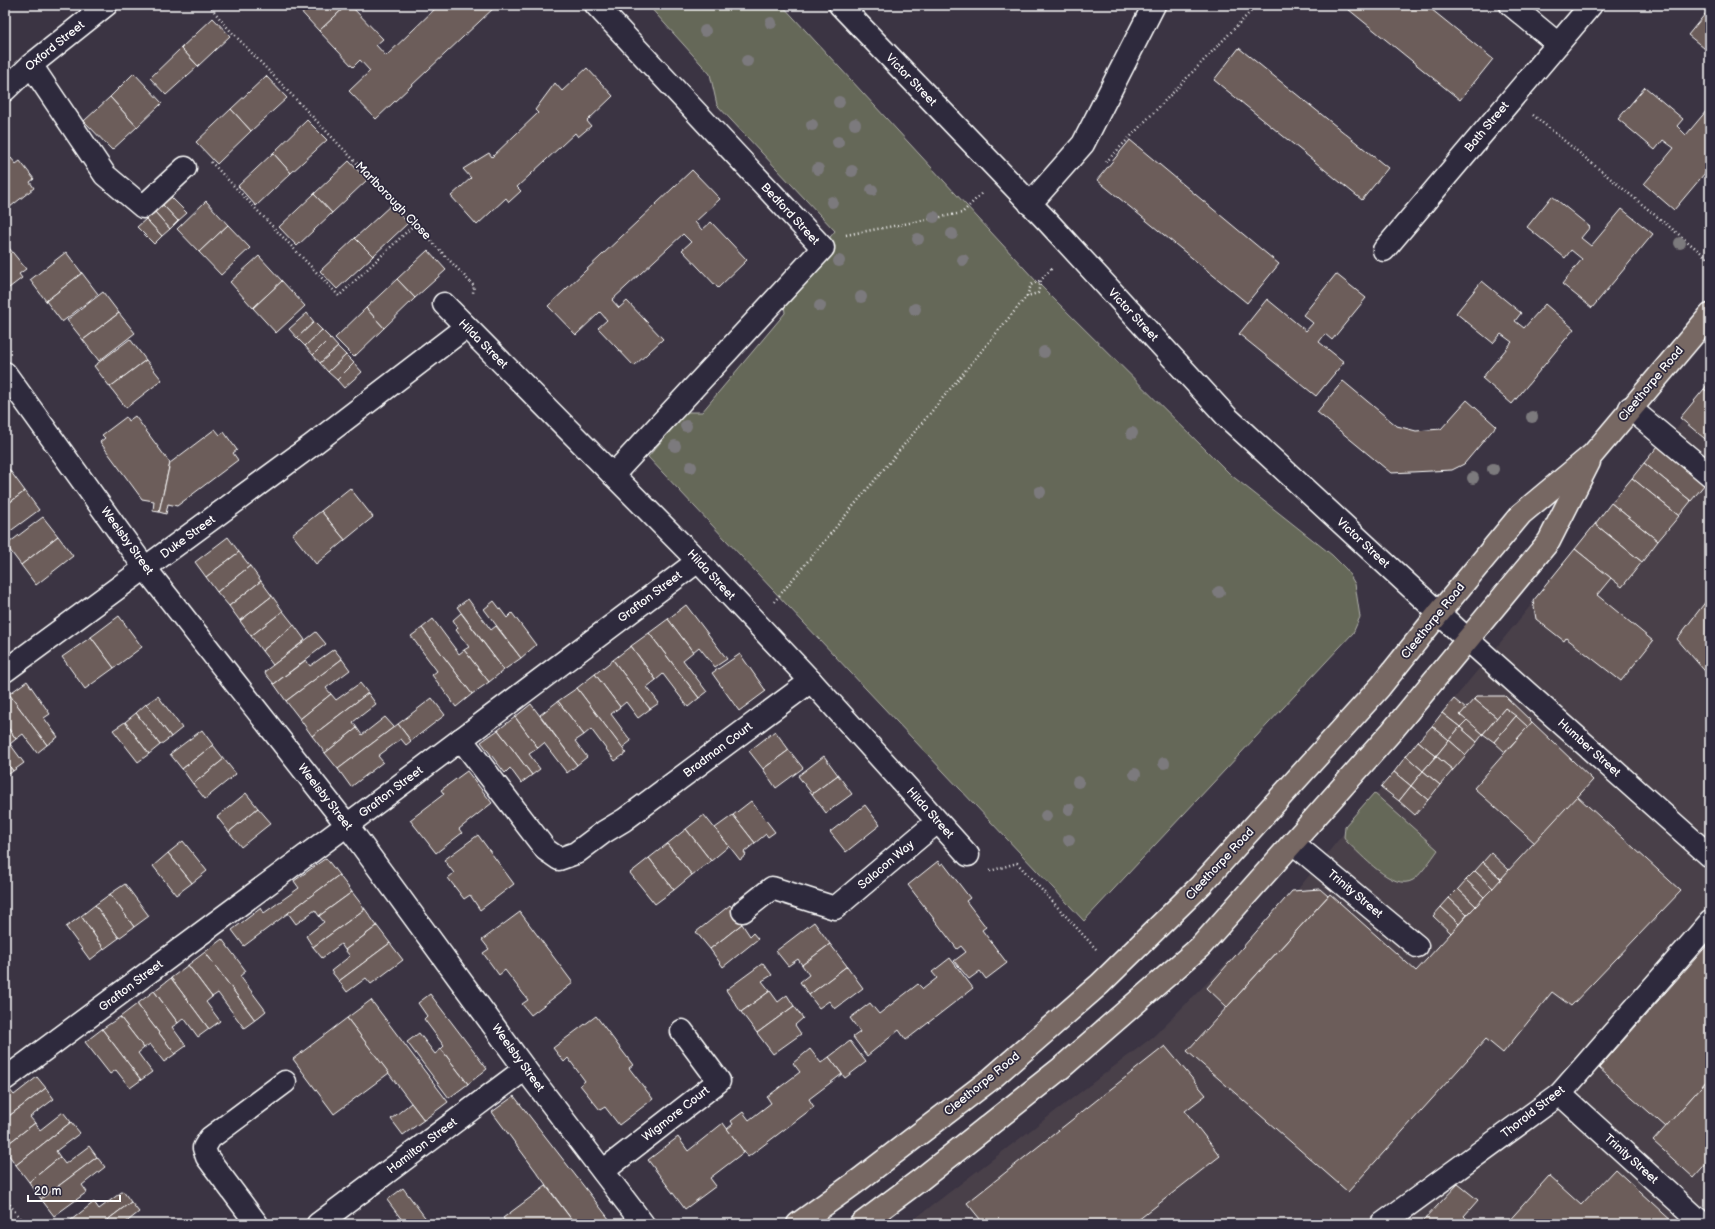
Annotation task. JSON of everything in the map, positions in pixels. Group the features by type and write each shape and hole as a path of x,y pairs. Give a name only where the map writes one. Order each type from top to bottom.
{"main road":[{"name":"Cleethorpe Road","path":"798,1224 859,1180 991,1079 1115,969 1207,879 1380,687 1521,514 1593,454 1630,408 1710,315"},
{"name":"Cleethorpe Road","path":"861,1224 920,1180 1062,1068 1200,947 1392,732 1549,541 1593,454"}],"street":[{"name":"Oxford Street","path":"5,90 31,64 106,5"},
{"name":"Bedford Street","path":"596,5 823,248 613,476"},
{"name":"Victor Street","path":"840,5 1072,248 1228,418 1468,640"},
{"path":"1030,204 1083,144 1154,5"},
{"path":"1511,5 1558,44"},
{"name":"Bath Street","path":"1384,250 1591,5"},
{"path":"31,64 104,176 143,207 186,168"},
{"name":"Hilda Street","path":"444,304 698,561 756,624 812,681 937,822 968,854"},
{"name":"Duke Street","path":"5,671 312,445 466,327"},
{"name":"Weelsby Street","path":"5,373 145,568 347,825 526,1069 643,1224"},
{"path":"1630,408 1710,475"},
{"name":"Grafton Street","path":"5,1079 347,825 698,561"},
{"name":"Humber Street","path":"1468,640 1710,856"},
{"name":"Bradman Court","path":"461,739 546,850 559,859 576,853 604,832 624,820 812,681"},
{"name":"Salacon Way","path":"743,910 772,888 835,908 937,822"},
{"name":"Trinity Street","path":"1293,843 1417,946"},
{"name":"Thorold Street","path":"1383,1224 1560,1094 1710,922"},
{"name":"Wigmore Court","path":"603,1171 719,1081 682,1031"},
{"name":"Hamilton Street","path":"318,1224 526,1069"},
{"path":"257,1224 207,1157 204,1148 210,1138 285,1082"},
{"name":"Trinity Street","path":"1560,1094 1703,1224"}],"path":[{"name":"Marlborough Close","path":"210,5 225,25 474,286 466,327"},
{"path":"1103,165 1257,5"},
{"path":"1512,98 1710,260"},
{"path":"186,168 202,152 339,296 415,224"},
{"path":"816,241 962,213 1001,174"},
{"path":"756,624 1028,296 1031,285 1041,280 1072,248"},
{"path":"1028,296 1038,292 1041,280"},
{"path":"968,854 985,873 1017,862 1115,969"},
{"path":"5,1198 24,1224"}],"shaded area":[{"path":"1710,387 1710,1224 908,1224 1154,1036 1285,905"}],"green space":[{"path":"648,5 782,5 1036,281 1231,475 1332,555 1346,569 1355,584 1360,617 1353,633 1084,921 648,457 686,412 702,412 785,313 783,295 835,231 717,105 710,74"},
{"path":"1374,793 1438,850 1413,880 1405,882 1396,881 1387,876 1369,862 1347,842 1344,837 1345,826"}],"building":[{"path":"295,5 347,5 319,31"},
{"path":"347,5 350,5 383,39 376,45 386,56 439,5 497,5 376,119 349,91 370,71 360,60 353,67 319,31"},
{"path":"1343,5 1426,5 1493,59 1460,100"},
{"path":"1710,8 1710,53 1688,35"},
{"path":"213,18 230,36 198,66 181,48"},
{"path":"181,48 198,66 166,95 150,78"},
{"path":"1239,48 1388,168 1362,200 1214,80"},
{"path":"587,68 613,96 587,121 591,126 578,137 575,133 517,187 521,191 509,202 506,198 477,225 451,196 471,178 463,169 489,153 492,157 538,113 535,110 555,83 562,91"},
{"path":"134,73 162,103 137,127 110,97"},
{"path":"266,76 287,98 251,131 231,109"},
{"path":"1645,87 1683,119 1677,126 1686,135 1707,110 1710,113 1710,167 1674,210 1644,184 1674,148 1663,140 1655,150 1618,119"},
{"path":"110,97 137,127 112,150 84,121"},
{"path":"231,109 251,131 217,164 196,142"},
{"path":"307,120 327,140 291,173 273,153"},
{"path":"1130,140 1279,264 1247,303 1097,180"},
{"path":"273,153 291,173 256,206 238,186"},
{"path":"11,158 16,164 20,161 34,179 30,182 34,188 5,211 5,162"},
{"path":"349,161 367,180 332,213 314,194"},
{"path":"692,170 720,199 695,222 702,230 711,222 747,260 718,288 682,250 691,242 683,234 612,300 619,308 627,301 663,339 634,366 598,328 607,320 600,312 576,335 548,306"},
{"path":"314,194 332,213 297,246 279,227"},
{"path":"170,196 187,213 178,221 162,204"},
{"path":"1552,196 1590,227 1581,238 1591,246 1622,209 1653,234 1592,308 1562,284 1582,259 1571,250 1565,258 1527,227"},
{"path":"206,201 228,225 199,252 177,229"},
{"path":"162,204 178,221 170,229 154,211"},
{"path":"391,205 408,223 373,256 355,238"},
{"path":"154,211 170,229 162,236 146,219"},
{"path":"146,219 162,236 154,244 137,227"},
{"path":"228,225 250,248 221,275 199,252"},
{"path":"355,238 373,256 337,289 320,271"},
{"path":"5,243 26,269 19,274 22,278 5,291"},
{"path":"428,250 446,270 415,298 397,279"},
{"path":"66,252 82,273 46,301 30,280"},
{"path":"259,256 282,281 253,308 230,282"},
{"path":"82,273 98,294 62,322 46,301"},
{"path":"1336,274 1366,298 1332,340 1325,334 1319,342 1344,362 1316,396 1239,334 1267,299 1306,331 1313,323 1303,315"},
{"path":"397,279 415,298 384,328 366,308"},
{"path":"282,281 305,306 276,333 253,308"},
{"path":"1482,281 1521,313 1515,321 1524,328 1545,304 1574,329 1512,404 1482,378 1512,342 1501,334 1493,343 1456,313"},
{"path":"103,292 119,313 83,340 67,320"},
{"path":"366,308 384,328 354,357 335,338"},
{"path":"119,313 135,333 99,361 83,340"},
{"path":"307,313 314,322 297,338 289,329"},
{"path":"314,322 322,330 305,346 297,338"},
{"path":"322,330 330,338 313,355 305,346"},
{"path":"330,338 338,347 320,363 313,355"},
{"path":"130,339 146,360 110,387 94,366"},
{"path":"338,347 346,355 328,372 320,363"},
{"path":"346,355 354,363 337,380 328,372"},
{"path":"146,360 162,380 126,408 110,387"},
{"path":"354,363 362,372 344,388 337,380"},
{"path":"1343,381 1397,426 1416,431 1441,429 1467,400 1496,426 1464,464 1452,470 1391,473 1317,412"},
{"path":"1710,381 1710,394 1704,389"},
{"path":"1704,389 1710,394 1710,443 1680,418"},
{"path":"135,416 170,463 159,512 153,511 154,501 142,499 100,442 105,438 102,435 126,417 128,421"},
{"path":"215,429 220,435 224,432 237,450 233,453 238,460 177,506 168,504 166,514 159,512 170,463"},
{"path":"1658,446 1705,484 1691,501 1644,463"},
{"path":"1644,463 1691,501 1679,516 1632,478"},
{"path":"5,464 11,472 5,476"},
{"path":"11,472 25,491 5,506 5,476"},
{"path":"1632,478 1679,516 1658,541 1611,503"},
{"path":"350,488 373,517 345,540 321,511"},
{"path":"25,491 39,510 5,535 5,506"},
{"path":"1611,503 1658,541 1642,562 1595,524"},
{"path":"321,511 345,540 316,564 292,534"},
{"path":"43,517 58,536 21,565 6,545"},
{"path":"1595,524 1642,562 1622,587 1575,549"},
{"path":"58,536 73,556 36,585 21,565"},
{"path":"228,537 239,552 206,577 195,562"},
{"path":"1575,549 1611,578 1597,595 1653,641 1621,681 1566,638 1564,641 1536,619 1533,601"},
{"path":"239,552 250,566 217,592 206,577"},
{"path":"250,566 261,581 229,606 217,592"},
{"path":"261,581 272,596 240,621 229,606"},
{"path":"272,596 283,611 251,636 240,621"},
{"path":"1710,596 1710,677 1677,639"},
{"path":"468,599 491,630 496,626 521,658 504,670 457,607"},
{"path":"494,601 507,618 512,613 536,645 521,658 484,609"},
{"path":"686,605 727,659 715,667 699,647 693,652 668,619"},
{"path":"283,611 294,625 262,651 251,636"},
{"path":"461,613 504,670 489,682 464,650 469,647 456,630 458,628 453,620"},
{"path":"119,616 142,647 114,668 91,637"},
{"path":"433,619 459,654 464,650 489,682 472,694 422,628"},
{"path":"668,619 693,652 683,660 707,692 699,698 649,633"},
{"path":"294,625 305,640 273,665 262,651"},
{"path":"422,628 472,694 456,707 432,675 437,671 411,636"},
{"path":"316,632 326,644 274,684 264,672"},
{"path":"649,633 699,698 688,707 663,674 656,680 631,646"},
{"path":"91,637 114,668 85,689 62,657"},
{"path":"631,646 656,680 647,687 659,703 650,709 613,660"},
{"path":"334,649 342,659 286,701 274,684 306,660 310,666"},
{"path":"740,654 766,691 739,711 712,673"},
{"path":"342,659 350,670 326,688 331,694 300,719 286,701"},
{"path":"613,660 650,709 638,718 626,702 620,707 595,674"},
{"path":"595,674 620,707 611,714 631,741 622,748 577,688"},
{"path":"27,681 50,714 44,718 58,737 47,745 9,694"},
{"path":"360,683 368,693 312,736 300,719 331,694 336,700"},
{"path":"577,688 626,753 615,761 591,729 584,735 558,701"},
{"path":"368,693 376,704 353,722 357,728 325,753 312,736"},
{"path":"9,694 47,745 37,753 23,734 16,739 5,724 5,697"},
{"path":"158,696 182,728 171,737 146,704"},
{"path":"1477,696 1505,696 1532,722 1528,727 1505,708 1497,718 1474,699"},
{"path":"432,698 445,715 411,741 398,724"},
{"path":"1454,699 1466,709 1460,715 1467,720 1460,727 1442,713"},
{"path":"1474,699 1497,718 1483,734 1460,715"},
{"path":"558,701 584,735 575,741 587,757 577,765 540,715"},
{"path":"146,704 171,737 160,745 136,713"},
{"path":"531,704 577,765 567,773 544,743 538,748 515,717"},
{"path":"1505,708 1516,716 1494,742 1483,734"},
{"path":"136,713 160,745 149,754 125,722"},
{"path":"1442,713 1460,727 1449,740 1432,726"},
{"path":"1516,716 1528,727 1505,752 1494,742"},
{"path":"385,717 394,727 338,769 325,753 357,728 362,735"},
{"path":"515,717 538,748 529,754 540,769 532,775 498,730"},
{"path":"1467,720 1483,734 1477,742 1460,727"},
{"path":"125,722 149,754 138,762 113,730"},
{"path":"1532,722 1593,780 1535,843 1474,788"},
{"path":"5,724 16,739 10,744 24,763 13,771 5,760"},
{"path":"398,724 411,741 406,745 401,739 378,756 383,762 351,787 338,769"},
{"path":"1432,726 1449,740 1436,756 1418,741"},
{"path":"1460,727 1477,742 1466,755 1449,740"},
{"path":"202,730 213,745 182,769 170,754"},
{"path":"498,730 532,775 521,783 510,768 505,773 481,742"},
{"path":"775,731 789,750 763,769 749,751"},
{"path":"1449,740 1466,755 1453,770 1436,756"},
{"path":"1418,741 1436,756 1423,771 1406,756"},
{"path":"213,745 224,759 193,784 182,769"},
{"path":"789,750 803,768 776,788 763,769"},
{"path":"824,756 838,775 812,794 798,776"},
{"path":"1406,756 1423,771 1411,786 1394,772"},
{"path":"1436,756 1453,770 1440,785 1423,771"},
{"path":"224,759 236,774 205,799 193,784"},
{"path":"5,760 13,771 5,777"},
{"path":"467,771 492,803 459,829 462,833 436,853 410,820 444,794 441,790"},
{"path":"1423,771 1440,785 1428,800 1411,786"},
{"path":"1394,772 1411,786 1399,801 1381,787"},
{"path":"838,775 852,794 826,813 812,794"},
{"path":"1411,786 1428,800 1415,815 1399,801"},
{"path":"246,793 258,808 229,832 217,817"},
{"path":"1577,796 1681,891 1571,1006 1552,992 1503,1053 1486,1039 1348,1192 1187,1051 1330,894 1416,971"},
{"path":"751,801 775,832 768,837 766,834 755,843 733,815"},
{"path":"865,805 880,825 846,852 830,832"},
{"path":"258,808 271,823 241,847 229,832"},
{"path":"704,815 729,846 711,861 686,829"},
{"path":"733,815 755,843 744,852 746,855 740,860 715,828"},
{"path":"686,829 711,861 692,875 667,844"},
{"path":"478,835 514,884 480,910 470,895 464,899 448,878 454,873 444,860"},
{"path":"183,841 207,871 192,883 168,853"},
{"path":"667,844 692,875 674,890 649,858"},
{"path":"168,853 192,883 176,895 153,866"},
{"path":"1491,853 1509,870 1501,879 1483,862"},
{"path":"326,858 339,875 244,946 232,930 261,908 264,913 299,888 294,881"},
{"path":"649,858 674,890 655,904 630,873"},
{"path":"938,861 940,865 943,863 970,898 966,901 986,927 982,930 1007,963 986,979 980,971 969,979 954,961 966,952 961,946 957,949 908,885"},
{"path":"1483,862 1501,879 1493,888 1475,871"},
{"path":"1475,871 1493,888 1484,897 1466,880"},
{"path":"339,875 352,892 319,916 315,910 296,924 288,913"},
{"path":"1466,880 1484,897 1476,906 1458,889"},
{"path":"125,884 149,916 134,927 110,894"},
{"path":"1320,889 1328,896 1227,1007 1207,988 1292,891"},
{"path":"1458,889 1476,906 1467,915 1449,898"},
{"path":"352,892 365,909 313,947 306,936 324,922 319,916"},
{"path":"110,894 134,927 119,938 95,905"},
{"path":"1449,898 1467,915 1459,924 1441,907"},
{"path":"95,905 119,938 104,949 81,916"},
{"path":"730,905 742,924 710,949 696,932"},
{"path":"1441,907 1459,924 1451,933 1433,916"},
{"path":"365,909 377,926 345,950 341,944 322,958 313,947"},
{"path":"520,912 573,983 531,1015 522,1004 528,1000 505,970 499,975 483,953 489,949 482,940"},
{"path":"81,916 104,949 90,960 66,927"},
{"path":"814,922 830,944 802,965 798,959 788,966 776,951"},
{"path":"742,924 750,936 753,933 758,939 723,967 710,949"},
{"path":"377,926 390,943 339,981 331,971 350,956 345,950"},
{"path":"222,939 246,971 240,976 266,1011 255,1020 205,952"},
{"path":"1710,942 1710,1077 1666,1127 1599,1068"},
{"path":"390,943 403,960 371,984 366,978 347,992 339,981"},
{"path":"830,944 847,966 809,995 800,982 809,975 802,965"},
{"path":"205,952 255,1020 244,1028 218,993 212,997 188,965"},
{"path":"950,958 973,988 906,1040 899,1030 867,1056 853,1037 860,1032 850,1018 870,1003 879,1014 918,984 923,989 937,978 932,972"},
{"path":"763,963 772,975 762,981 770,991 741,1012 726,990"},
{"path":"188,965 212,997 206,1002 220,1021 209,1029 171,978"},
{"path":"847,966 863,988 835,1009 829,1001 819,1008 809,995"},
{"path":"171,978 209,1029 198,1037 184,1018 178,1023 154,991"},
{"path":"154,991 178,1023 172,1027 186,1046 175,1054 137,1004"},
{"path":"770,991 778,1002 787,995 794,1006 757,1033 741,1012"},
{"path":"430,994 487,1069 468,1084 441,1049 444,1046 424,1019 427,1016 418,1003"},
{"path":"371,1000 448,1102 424,1120 347,1018"},
{"path":"137,1004 175,1054 164,1062 150,1044 144,1048 120,1017"},
{"path":"794,1006 803,1018 795,1025 801,1034 773,1054 757,1033"},
{"path":"596,1016 633,1065 629,1068 653,1099 619,1125 605,1107 600,1110 580,1085 585,1081 568,1058 564,1062 553,1048"},
{"path":"120,1017 144,1048 138,1053 152,1072 141,1080 102,1029"},
{"path":"347,1018 389,1073 334,1114 293,1059"},
{"path":"102,1029 141,1080 130,1088 116,1070 110,1074 85,1042"},
{"path":"419,1033 435,1054 441,1049 468,1084 449,1098 407,1042"},
{"path":"850,1041 866,1062 845,1078 829,1057"},
{"path":"1165,1046 1206,1095 1185,1111 1220,1156 1133,1224 984,1224 967,1203"},
{"path":"810,1049 821,1063 829,1057 842,1074 809,1099 814,1107 748,1157 727,1129 733,1124 731,1121 743,1112 749,1120 771,1103 767,1097 800,1072 793,1063"},
{"path":"37,1077 46,1088 5,1119 5,1092 9,1089 14,1095"},
{"path":"1710,1077 1710,1160 1694,1178 1653,1141"},
{"path":"46,1088 54,1099 30,1117 35,1123 5,1146 5,1119"},
{"path":"514,1096 613,1224 575,1224 492,1112"},
{"path":"411,1103 424,1120 403,1135 391,1119"},
{"path":"63,1112 71,1122 16,1165 5,1150 5,1146 35,1123 40,1130"},
{"path":"71,1122 80,1133 56,1151 60,1157 29,1182 16,1165"},
{"path":"723,1123 744,1152 710,1178 716,1186 685,1209 648,1160 678,1137 688,1151"},
{"path":"89,1146 97,1157 41,1199 29,1182 60,1157 65,1164"},
{"path":"97,1157 105,1167 82,1185 87,1192 54,1216 41,1199"},
{"path":"1615,1169 1675,1224 1506,1224 1549,1176 1581,1205"},
{"path":"1458,1184 1478,1200 1464,1216 1472,1224 1420,1224"},
{"path":"546,1186 575,1224 508,1224 503,1218"},
{"path":"403,1188 427,1220 421,1224 405,1224 387,1200"},
{"path":"123,1191 131,1202 102,1224 66,1224 94,1202 99,1209"},
{"path":"131,1202 139,1212 124,1224 102,1224"}]}
